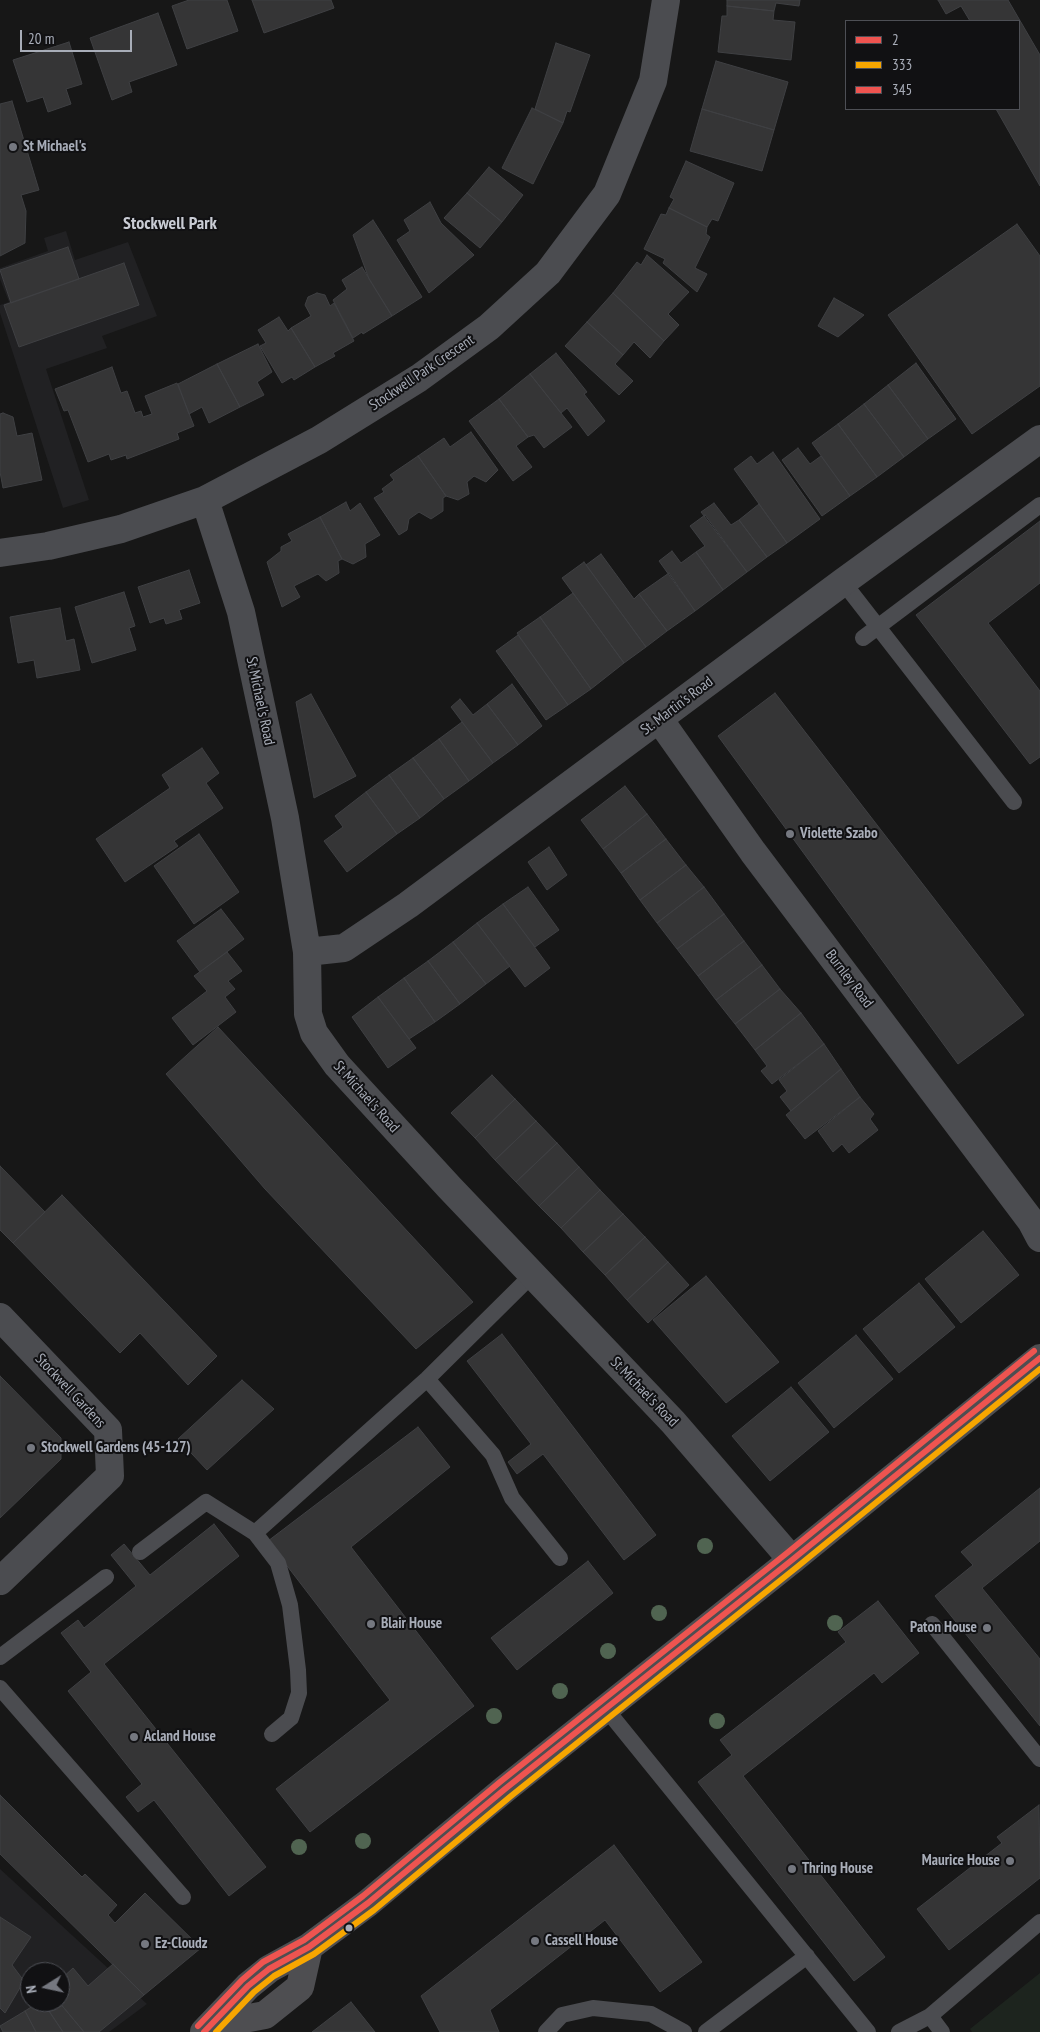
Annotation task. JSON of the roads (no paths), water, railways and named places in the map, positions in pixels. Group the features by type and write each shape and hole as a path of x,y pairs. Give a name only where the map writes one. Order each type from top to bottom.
{"highway":[{"path":"212,2030 265,2015 300,1987 309,1948 368,1903 505,1789 792,1560 1040,1358"}],"street":[{"name":"Stockwell Park Crescent","path":"0,553 48,546 121,528 205,500 319,440 419,378 489,327 548,273 607,194 653,80 666,0"},
{"name":"St. Martin's Road","path":"306,952 344,948 416,900 843,582 1040,439"},
{"name":"St Michael's Road","path":"205,500 242,612 285,818 306,952 308,1014 314,1032 323,1048 449,1187 673,1422 792,1560"},
{"name":"Burnley Road","path":"659,719 753,852 1031,1221 1040,1238"},
{"name":"Stockwell Gardens","path":"0,1317 108,1430 110,1476 0,1581"}],"lane":[{"path":"864,638 1040,505"},
{"path":"843,582 1014,802"},
{"path":"255,1533 427,1379 532,1275"},
{"path":"427,1379 493,1454 512,1498 560,1558"},
{"path":"140,1552 206,1502 255,1533 278,1563 290,1605 299,1693 291,1718 272,1734"},
{"path":"0,1657 106,1577"},
{"path":"932,1624 1040,1759"},
{"path":"0,1688 183,1897"},
{"path":"606,1709 868,2032"},
{"path":"899,2032 930,2016 1040,1922"},
{"path":"706,2032 807,1956"},
{"path":"546,2032 562,2015 593,2008 651,2014 684,2032"},
{"path":"930,2016 942,2032"}],"place":[{"name":"St Michael's","path":"13,147"},
{"name":"Violette Szabo","path":"790,834"},
{"name":"Stockwell Gardens (45-127)","path":"31,1448"},
{"name":"Blair House","path":"371,1624"},
{"name":"Paton House","path":"987,1628"},
{"name":"Acland House","path":"134,1737"},
{"name":"Maurice House","path":"1010,1861"},
{"name":"Thring House","path":"792,1869"},
{"name":"Cassell House","path":"535,1941"},
{"name":"Ez-Cloudz","path":"145,1944"}],"district":[{"name":"Stockwell Park","path":"170,224"}]}
